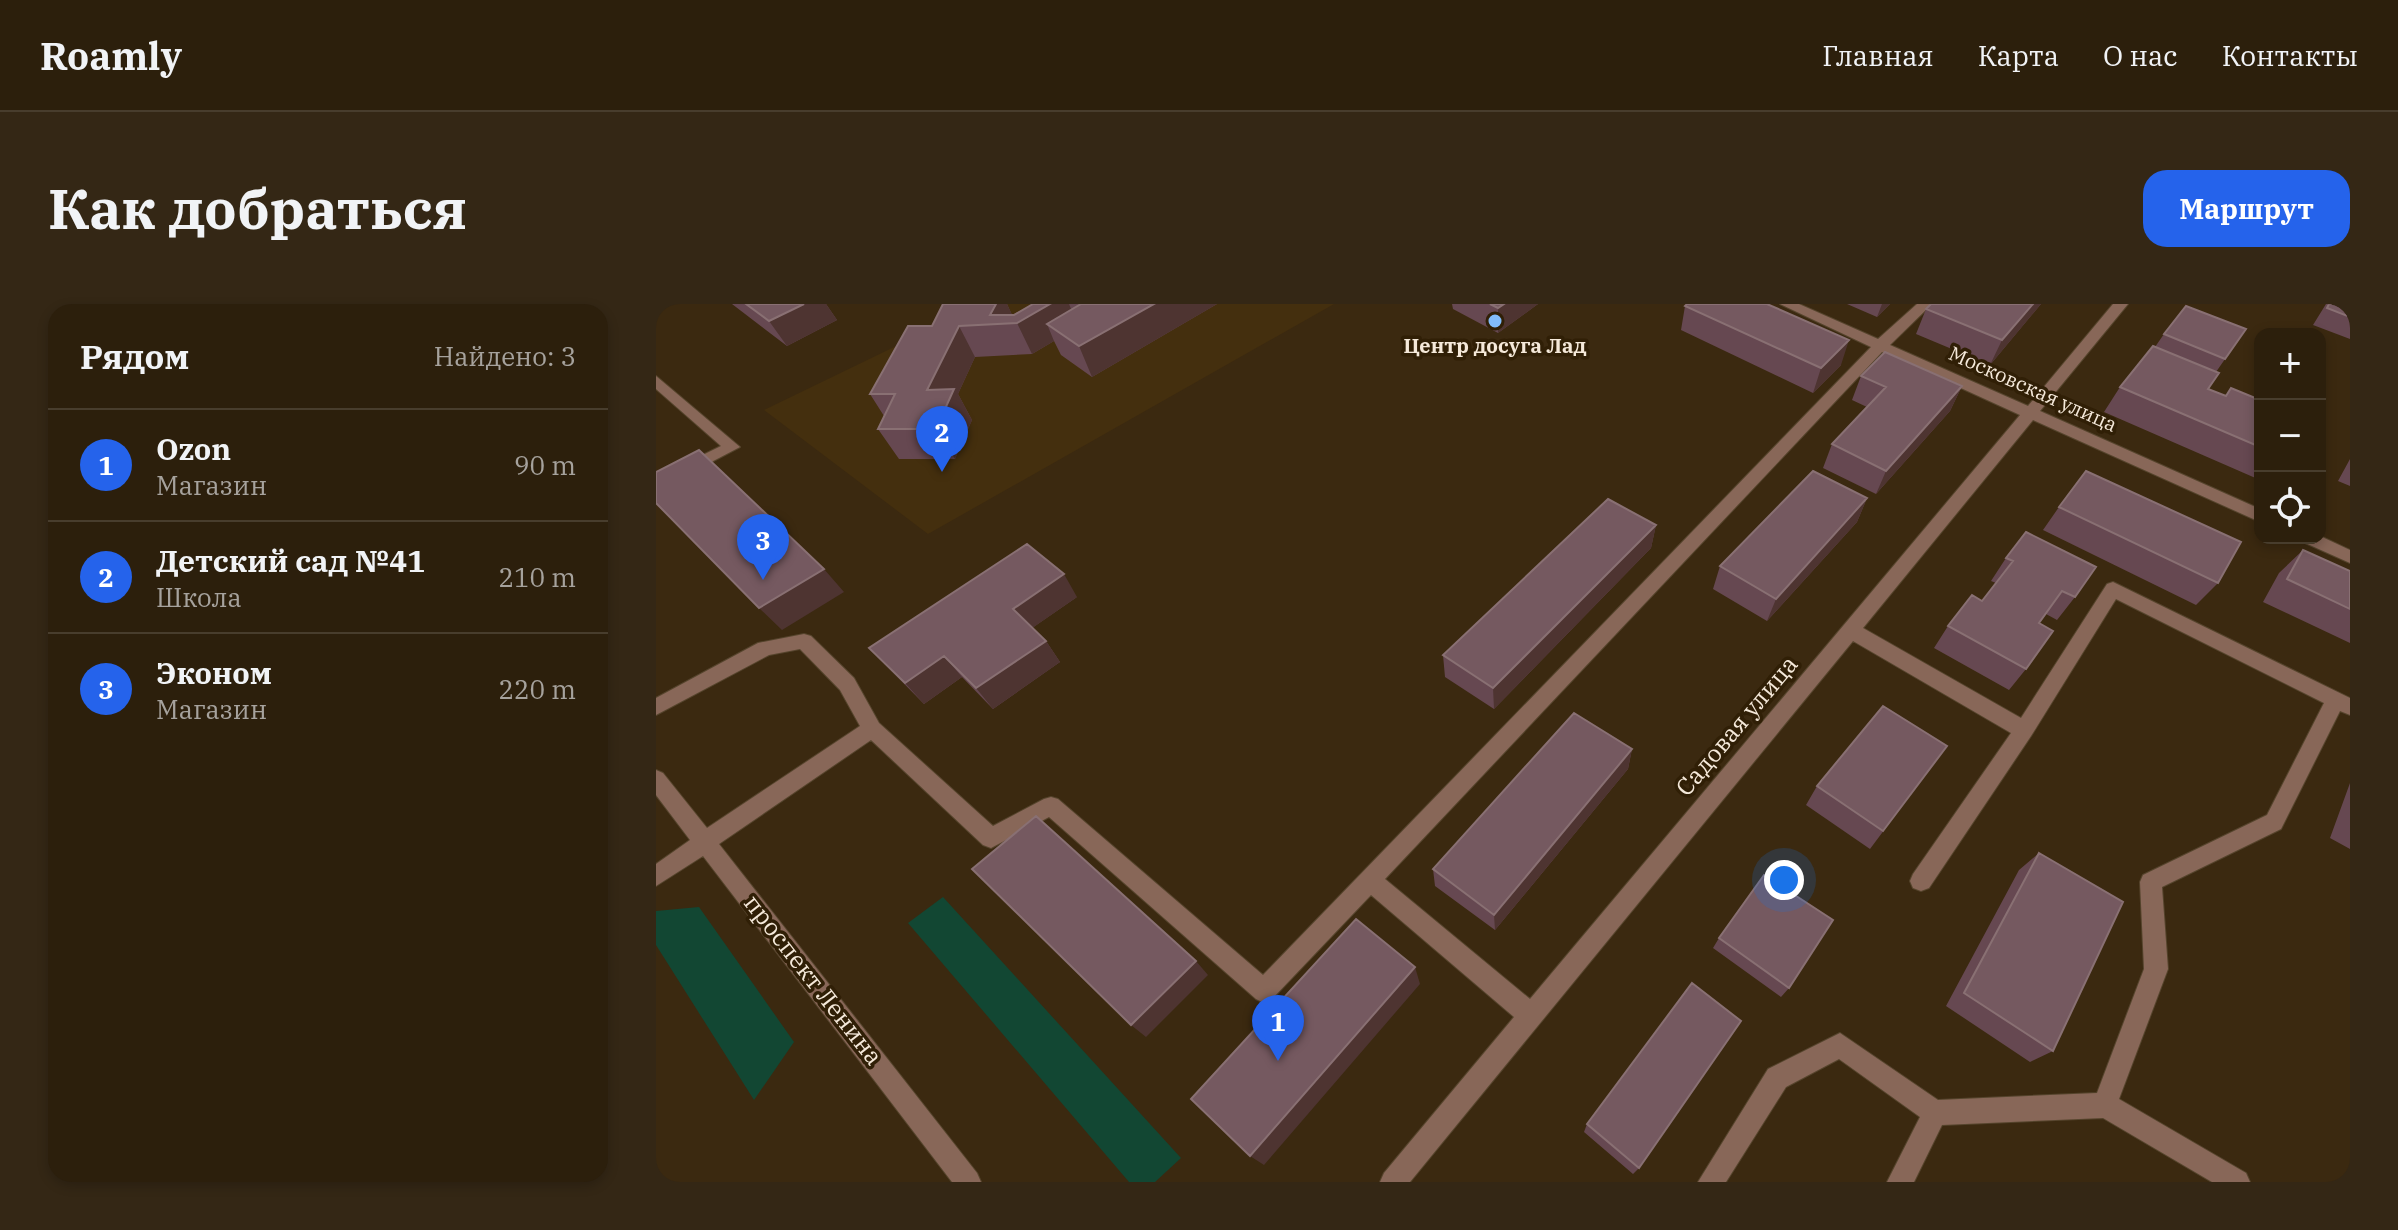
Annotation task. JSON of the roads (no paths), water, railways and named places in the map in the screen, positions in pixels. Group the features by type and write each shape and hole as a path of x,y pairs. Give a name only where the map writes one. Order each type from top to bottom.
{"street":[{"name":"Московская улица","path":"1787,304 2032,411 2254,513"},
{"path":"656,707 765,648 804,641 847,684 872,729 991,838 1051,806 1264,991 1881,345 1925,304"},
{"name":"Садовая улица","path":"1393,1182 2121,304"},
{"path":"656,381 732,447 656,485"},
{"path":"2322,544 2350,557"},
{"path":"1921,881 2024,730 2113,589 2343,704 2274,822 2151,882 2156,969 2105,1105"},
{"path":"1850,630 2024,730"},
{"path":"656,876 835,751 872,729"},
{"name":"проспект Ленина","path":"656,779 968,1182"},
{"path":"1370,880 1531,1016"},
{"path":"1711,1182 1777,1078 1840,1045 1935,1113 2105,1105 2237,1182"},
{"path":"1900,1182 1935,1113"}],"place":[{"name":"Центр досуга Лад","path":"1495,321"},
{"name":"Детский сад №41","path":"942,472"},
{"name":"Эконом","path":"763,580"},
{"name":"Ozon","path":"1278,1061"}]}
